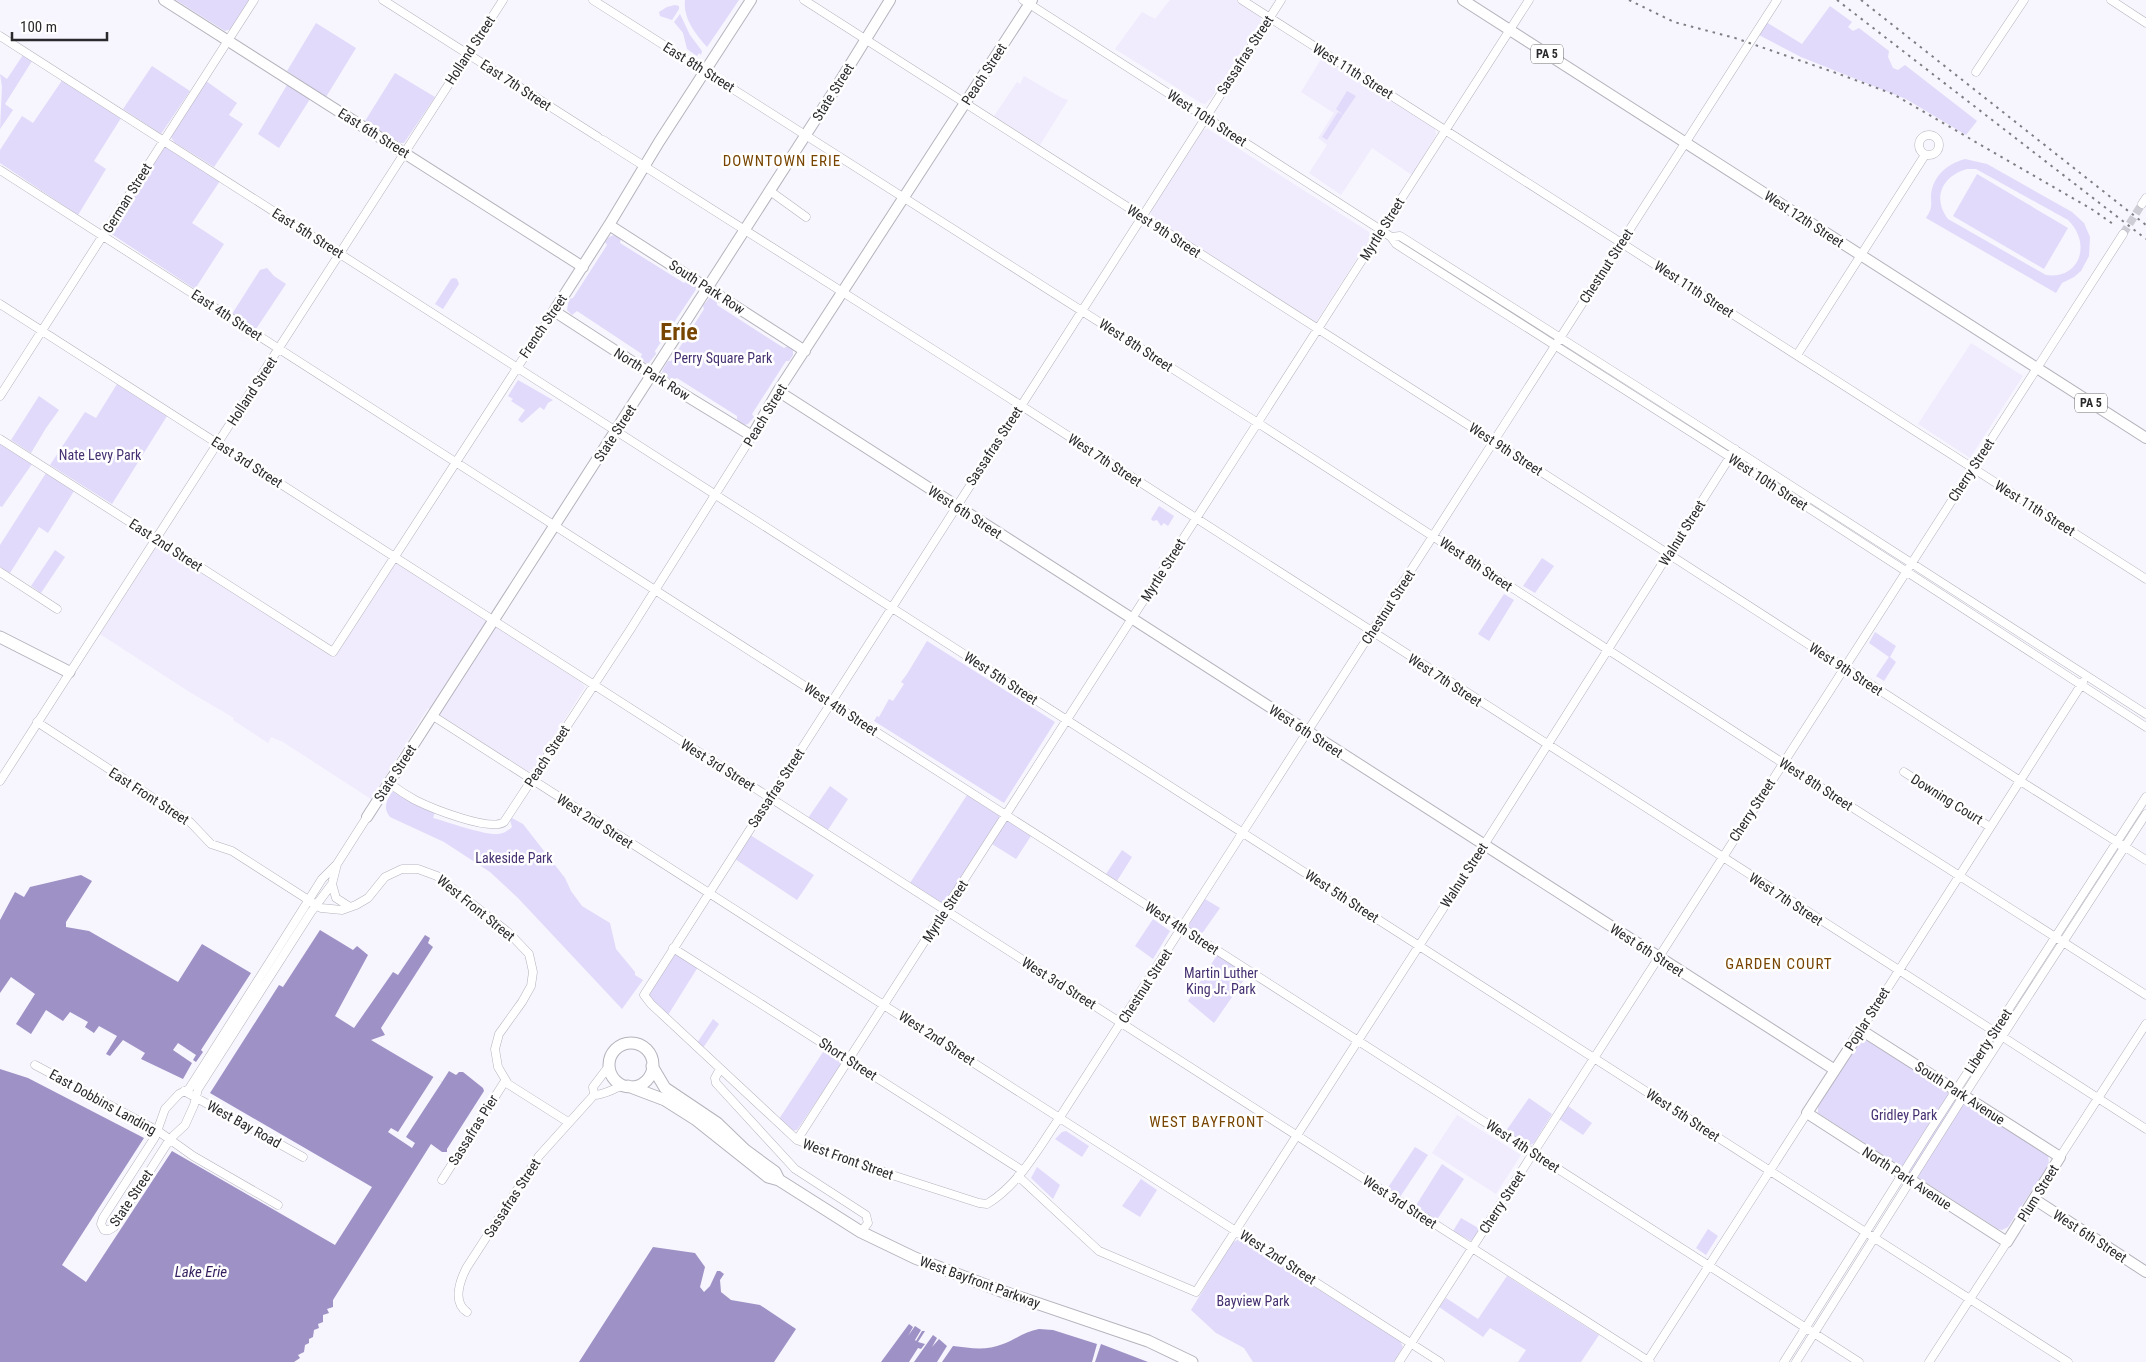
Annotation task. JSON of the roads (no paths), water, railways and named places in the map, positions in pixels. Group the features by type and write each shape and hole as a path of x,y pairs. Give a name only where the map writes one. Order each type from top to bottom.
{"highway":[{"path":"0,638 69,672"},
{"path":"631,1043 642,1046 646,1050 652,1060 652,1066 648,1077 644,1081 634,1086 626,1086 613,1077 609,1066 615,1049 631,1043"},
{"name":"West Bayfront Parkway","path":"652,1066 665,1088 717,1123 745,1150 775,1172 779,1180"},
{"name":"West Bayfront Parkway","path":"626,1086 665,1100 695,1119 768,1177 779,1180 861,1232 915,1258 1001,1291 1148,1341 1192,1362"}],"main road":[{"name":"East 6th Street","path":"164,0 583,267"},
{"name":"French Street","path":"554,311 644,166 751,0"},
{"name":"State Street","path":"367,817 770,191 890,0"},
{"name":"West 12th Street","path":"1463,0 2146,438"},
{"name":"Peach Street","path":"752,436 778,391 905,198 1028,1"},
{"name":"South Park Row","path":"609,225 805,351"},
{"name":"North Park Row","path":"554,311 752,436"},
{"name":"West 6th Street","path":"778,391 1835,1070"},
{"name":"Poplar Street","path":"1807,1113 1861,1030"},
{"name":"South Park Avenue","path":"1861,1030 2060,1157"},
{"name":"North Park Avenue","path":"1807,1113 2007,1242"},
{"name":"Plum Street","path":"2007,1242 2060,1157"},
{"name":"West 6th Street","path":"2034,1200 2146,1272"}],"street":[{"name":"German Street","path":"0,396 254,0"},
{"name":"East 7th Street","path":"384,0 744,231"},
{"name":"Holland Street","path":"0,781 69,672 157,540 503,0"},
{"name":"East 8th Street","path":"593,0 806,134"},
{"name":"West 9th Street","path":"804,0 2146,860"},
{"name":"West 11th Street","path":"1242,0 2146,580"},
{"name":"Sassafras Street","path":"644,995 1281,0"},
{"name":"Myrtle Street","path":"797,1140 1529,0"},
{"name":"Chestnut Street","path":"987,1204 1002,1194 1020,1174 1060,1117 1777,0"},
{"path":"1976,72 2024,0"},
{"path":"2111,0 2146,22"},
{"name":"West 10th Street","path":"1028,1 1381,230 1396,244 1730,457 2146,727"},
{"name":"East 5th Street","path":"0,36 616,430"},
{"name":"West 8th Street","path":"806,134 2146,995"},
{"path":"1796,355 1925,155"},
{"name":"East 4th Street","path":"0,170 555,526"},
{"path":"770,191 806,217"},
{"name":"West 7th Street","path":"744,231 1020,406 2146,1129"},
{"name":"Cherry Street","path":"1399,1362 2123,234"},
{"name":"West 10th Street","path":"1390,237 1400,236 1648,393 2146,714"},
{"path":"1466,289 1470,281"},
{"name":"East 3rd Street","path":"0,304 494,621"},
{"name":"French Street","path":"332,652 516,366 554,311"},
{"path":"1642,401 1648,393"},
{"name":"West 5th Street","path":"616,430 2068,1362"},
{"name":"Peach Street","path":"389,784 415,800 457,816 495,825 501,824 506,820 752,436"},
{"name":"East 2nd Street","path":"0,439 332,652"},
{"name":"Walnut Street","path":"1020,1174 1099,1251 1196,1292 1484,845 1735,449"},
{"path":"1818,515 1823,507"},
{"name":"West 4th Street","path":"555,526 1859,1362"},
{"path":"0,572 56,609"},
{"path":"1993,628 1998,620"},
{"name":"West 3rd Street","path":"494,621 1648,1362"},
{"name":"Poplar Street","path":"1861,1030 2086,676"},
{"name":"West 2nd Street","path":"433,716 1440,1362"},
{"name":"East Front Street","path":"37,722 190,822 211,844 232,850 312,903"},
{"name":"Downing Court","path":"1904,772 1990,827"},
{"name":"Liberty Street","path":"1784,1362 1867,1232 1907,1177 1960,1093 1994,1032 2146,797"},
{"name":"Liberty Street","path":"1960,1093 2002,1037 2146,814"},
{"name":"State Street","path":"337,864 332,884 312,903 189,1089 174,1098 163,1111 158,1131 103,1218 101,1224 104,1230 110,1230 114,1227 170,1139 185,1125 198,1089 312,903 322,879 337,864 367,817"},
{"name":"West Front Street","path":"312,903 332,910 350,907 368,898 380,882 391,874 402,869 418,869 437,876 522,946 532,963 532,979 528,992 498,1034 495,1050 496,1058 504,1081"},
{"path":"332,884 336,898 350,907"},
{"name":"Short Street","path":"674,948 849,1060 1020,1174"},
{"name":"West Front Street","path":"644,995 720,1070 797,1140 892,1175 987,1204"},
{"name":"Plum Street","path":"2060,1157 2146,1024"},
{"name":"East Dobbins Landing","path":"35,1065 158,1131 193,1156 278,1205"},
{"name":"Sassafras Street","path":"594,1095 593,1087 609,1066"},
{"path":"720,1070 715,1078 716,1083 795,1170 866,1215 868,1223 861,1232"},
{"path":"504,1081 568,1122"},
{"name":"Sassafras Pier","path":"442,1180 504,1081"},
{"name":"Sassafras Street","path":"466,1312 461,1309 458,1299 465,1272 528,1173 568,1122 594,1095 602,1095 615,1088 626,1086"},
{"name":"West Bay Road","path":"184,1091 303,1158"},
{"name":"Poplar Street","path":"1648,1362 1807,1113"},
{"name":"Liberty Street","path":"1796,1362 1876,1237 1907,1177"},
{"name":"Plum Street","path":"1929,1362 2007,1242"}],"water":[{"path":"81,875 92,881 66,922 66,927 89,931 178,982 202,944 251,973 201,1050 203,1052 196,1062 193,1060 196,1055 178,1043 173,1050 192,1063 183,1079 141,1059 145,1053 123,1040 110,1056 106,1054 117,1036 99,1026 94,1033 85,1027 88,1022 70,1012 63,1021 46,1010 31,1034 16,1024 35,994 11,977 0,993 0,920 15,892 24,897 30,887"},
{"name":"Lake Erie","path":"320,930 353,950 357,946 368,955 335,1016 354,1028 393,972 398,975 425,935 430,938 428,943 433,947 381,1028 385,1035 371,1040 442,1082 449,1071 456,1075 459,1072 463,1072 483,1088 484,1091 447,1149 447,1152 442,1152 431,1144 333,1300 333,1307 327,1309 329,1313 323,1315 323,1322 318,1324 319,1328 314,1330 313,1337 305,1345 304,1352 298,1355 300,1358 294,1362 0,1362 0,1069 28,1078 144,1138 62,1265 86,1282 172,1151 335,1245 372,1187 210,1093 279,985 283,987"},
{"path":"653,1247 695,1253 705,1267 700,1287 704,1292 710,1286 717,1271 720,1271 724,1274 720,1280 721,1292 731,1300 760,1305 796,1329 774,1362 579,1362"},
{"path":"909,1324 913,1327 908,1336 915,1326 921,1330 915,1340 922,1331 925,1331 918,1342 925,1344 921,1349 918,1348 909,1362 881,1362"},
{"path":"1039,1329 1053,1330 1097,1344 1092,1362 942,1362 953,1346 990,1348"},
{"path":"933,1335 937,1338 932,1347 939,1339 947,1346 937,1362 914,1362"},
{"path":"1101,1344 1148,1362 1095,1362"}],"tunnel":[{"path":"2123,234 2142,204"}],"railway":[{"path":"1629,0 1674,22 1735,38 1893,94 2093,210 2113,224"},
{"path":"1837,0 2146,239"},
{"path":"1861,0 2146,225"}],"district":[{"name":"DOWNTOWN ERIE","path":"782,161"},
{"name":"Erie","path":"679,332"},
{"name":"GARDEN COURT","path":"1779,964"},
{"name":"WEST BAYFRONT","path":"1207,1122"}],"park label":[{"name":"Perry Square Park","path":"723,358"},
{"name":"Nate Levy Park","path":"100,455"},
{"name":"Lakeside Park","path":"514,858"},
{"name":"Martin Luther King Jr. Park","path":"1221,982"},
{"name":"Gridley Park","path":"1904,1115"},
{"name":"Bayview Park","path":"1253,1301"}]}
